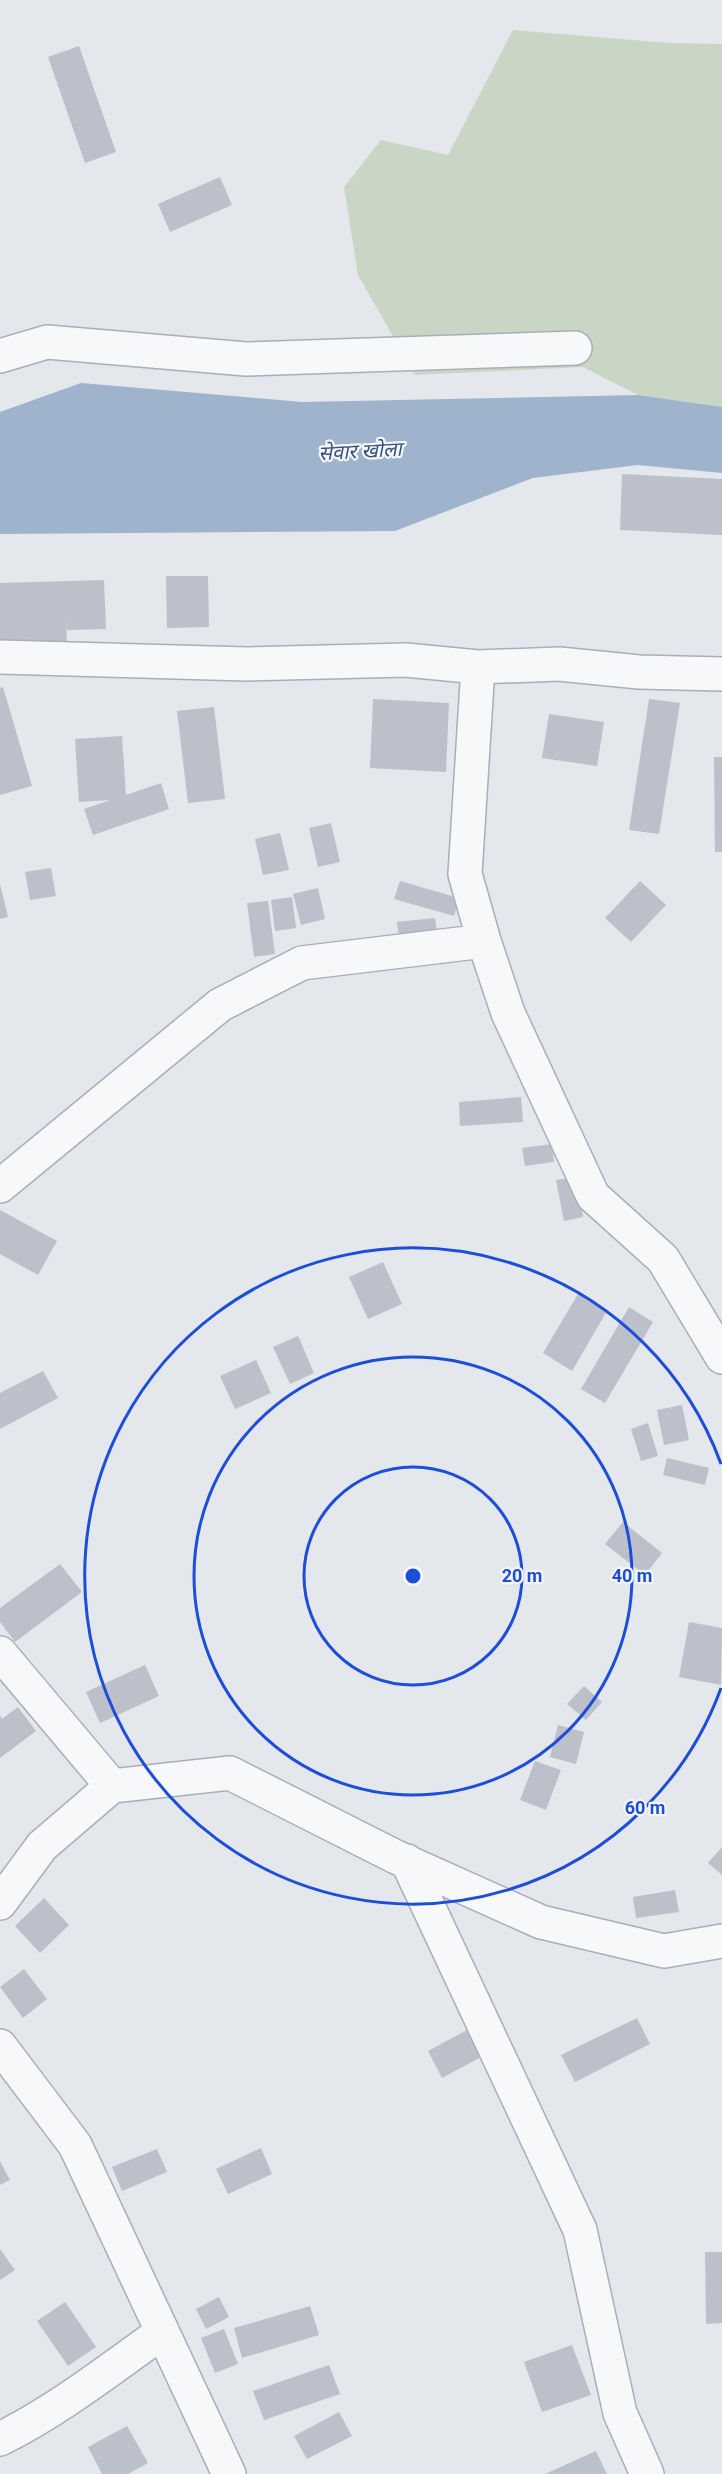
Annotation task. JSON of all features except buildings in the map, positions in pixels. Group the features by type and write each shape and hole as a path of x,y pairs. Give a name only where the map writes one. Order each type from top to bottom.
{"street":[{"path":"0,356 47,342 246,359 575,348"},
{"path":"0,657 247,664 406,660 478,668 559,664 639,672 722,674"},
{"path":"478,668 465,874 508,1013 593,1196 663,1259 722,1357"},
{"path":"0,1186 220,1005 303,963 484,941"},
{"path":"0,1653 112,1786"},
{"path":"0,1903 42,1846 112,1786 230,1773 407,1862 541,1922 664,1951 718,1944 722,1941"},
{"path":"407,1862 580,2230 620,2413 647,2474"},
{"path":"0,2046 75,2145 161,2333 229,2474"},
{"path":"0,2439 24,2427 71,2397 161,2333"}],"green space":[{"path":"513,30 669,43 722,44 722,407 638,395 583,367 415,375 358,275 344,187 381,140 448,155"}],"water":[{"name":"सेवार खोला","path":"81,383 302,402 638,395 722,407 722,473 638,465 533,478 395,531 0,534 0,412"}]}
